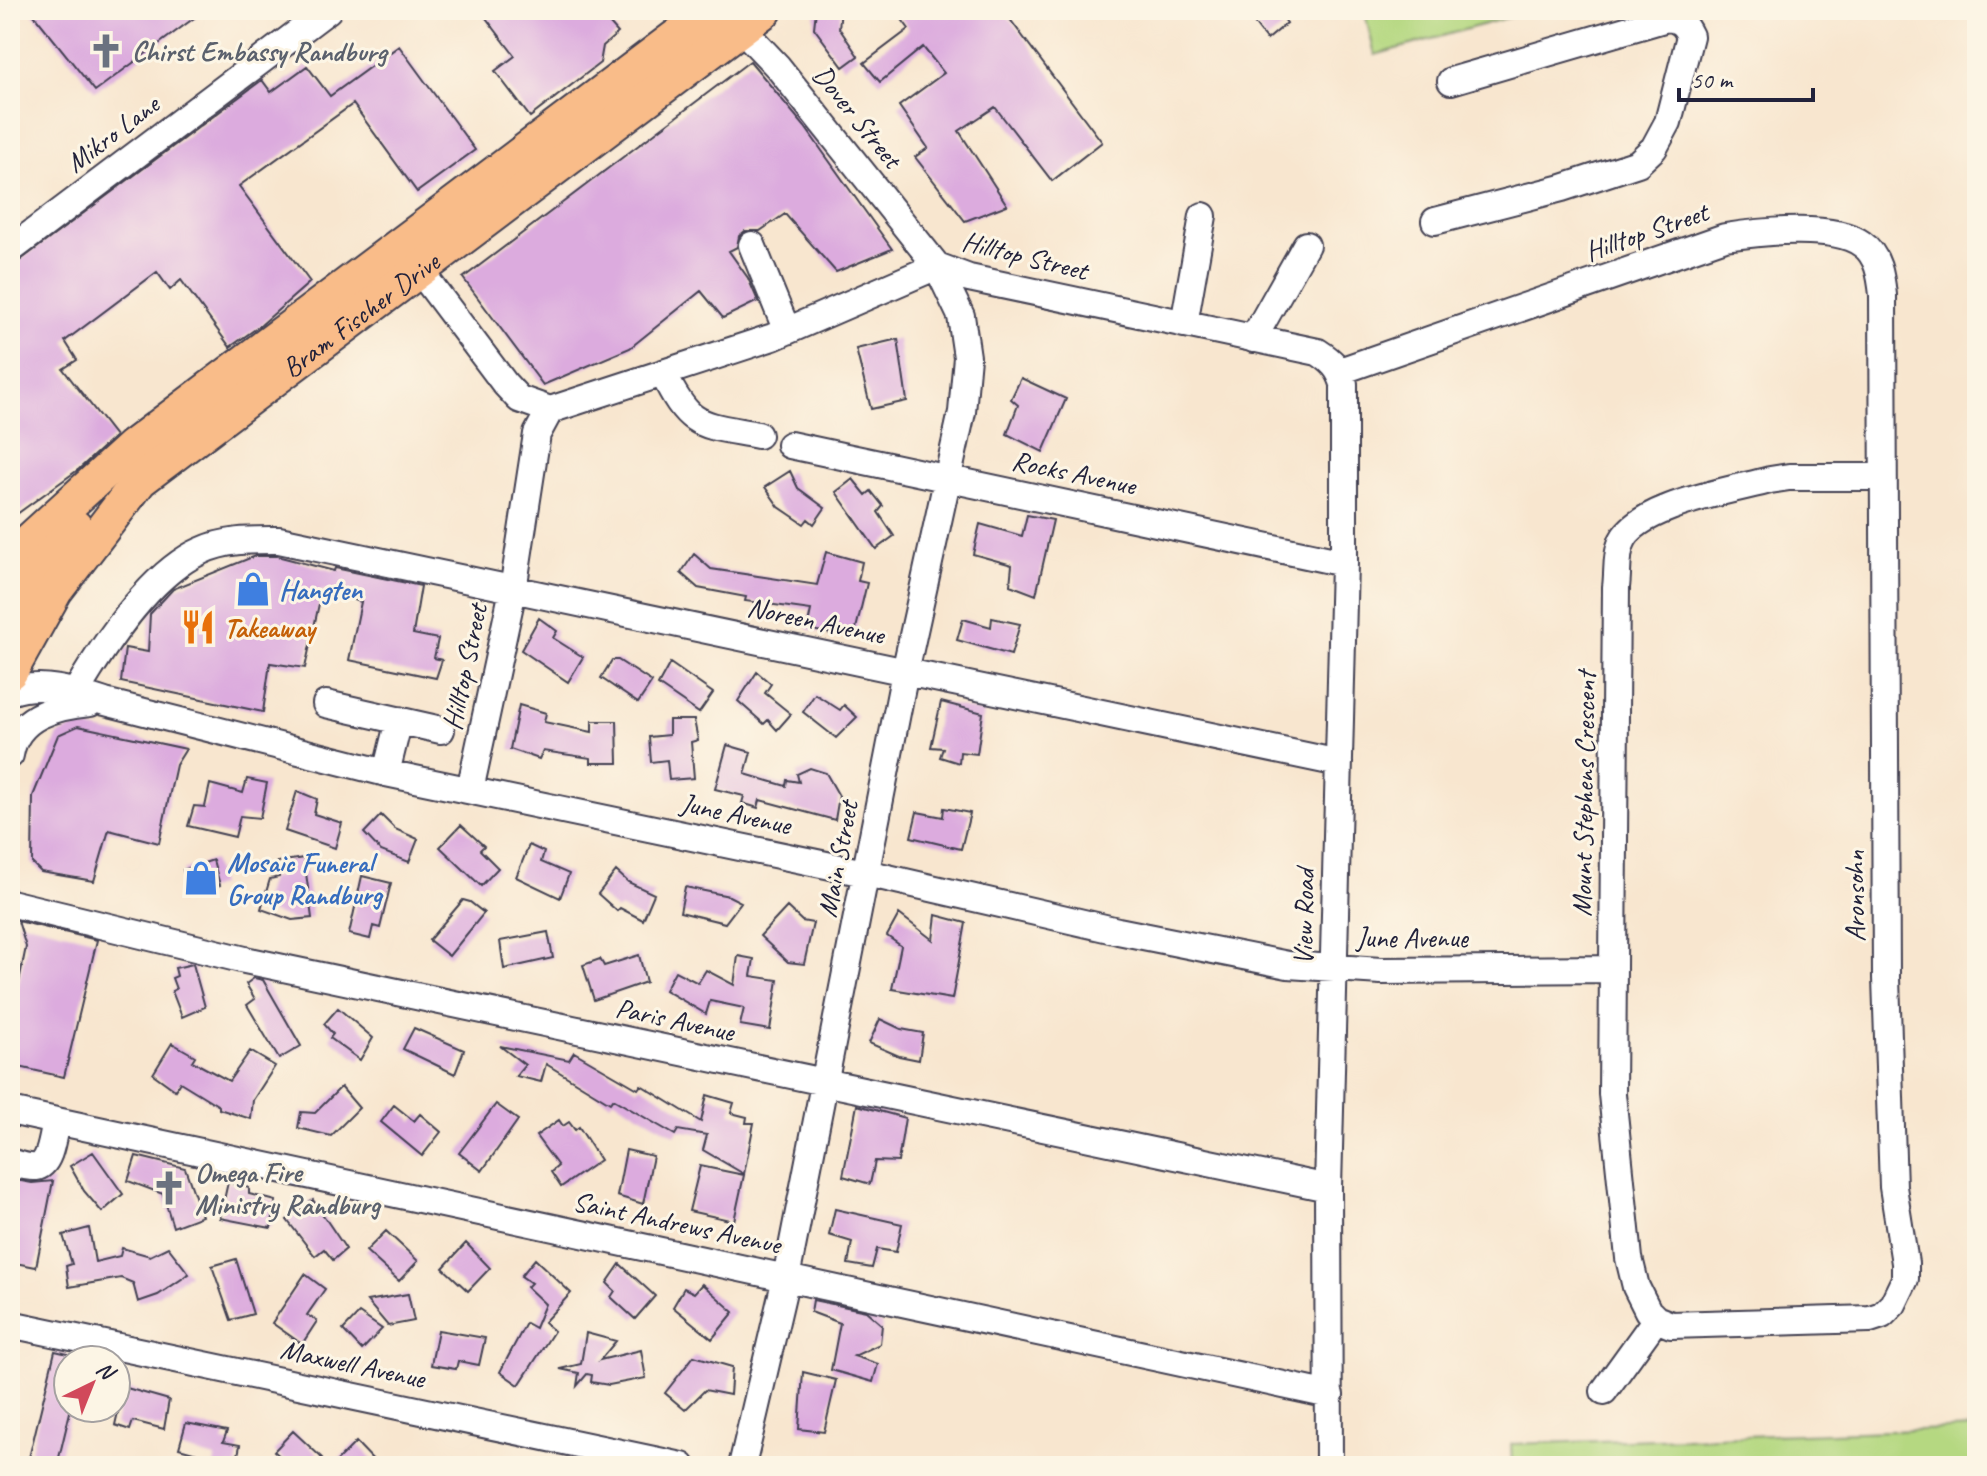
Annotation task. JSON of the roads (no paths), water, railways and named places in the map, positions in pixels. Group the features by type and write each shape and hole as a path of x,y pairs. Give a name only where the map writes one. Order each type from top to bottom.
{"main road":[{"name":"Bram Fischer Drive","path":"10,671 55,591 140,480 712,10"},
{"name":"Bram Fischer Drive","path":"10,569 30,540 132,447 410,258 743,16"},
{"path":"10,615 25,588 74,527 107,499 140,480"}],"street":[{"name":"Mikro Lane","path":"10,250 328,10"},
{"path":"1435,221 1562,188 1638,163 1654,148 1668,122 1690,36 1685,26 1666,14 1451,81"},
{"name":"Dover Street","path":"743,16 778,67 937,266"},
{"path":"1184,324 1203,216"},
{"name":"Hilltop Street","path":"470,790 513,590 537,434 550,410 787,331 937,266 969,278 1318,352 1331,360 1340,371 1725,237 1771,231 1822,233 1849,236 1864,245"},
{"path":"752,245 787,331"},
{"path":"1253,339 1306,245"},
{"name":"Aronsohn","path":"1656,1319 1680,1327 1870,1319 1882,1315 1893,1304 1905,1279 1893,1187 1886,978 1883,295 1881,274 1875,259 1864,245"},
{"path":"410,258 505,384 519,399 550,410"},
{"name":"Main Street","path":"742,1466 786,1278 905,672 962,412 967,357 961,316 937,266"},
{"name":"View Road","path":"1329,1466 1328,1188 1344,563 1344,384 1340,371"},
{"path":"663,373 677,402 689,416 710,426 758,435"},
{"name":"Rocks Avenue","path":"790,445 1344,563"},
{"name":"Mount Stephens Crescent","path":"1656,1319 1648,1311 1636,1287 1622,1210 1612,1094 1616,587 1620,544 1637,523 1660,510 1770,480 1789,477 1883,477"},
{"name":"Noreen Avenue","path":"76,692 98,654 173,568 201,550 235,540 279,540 1339,763"},
{"name":"June Avenue","path":"10,671 43,687"},
{"name":"June Avenue","path":"10,692 20,688 43,687 76,692 386,773 1288,965 1334,969 1613,969"},
{"path":"10,755 12,745 28,721 51,709 105,702"},
{"path":"326,704 441,730"},
{"path":"386,773 399,720"},
{"name":"Paris Avenue","path":"10,903 245,960 1328,1188"},
{"name":"Saint Andrews Avenue","path":"10,1111 1330,1395"},
{"path":"10,1162 36,1167 42,1165 50,1148 56,1121"},
{"path":"1604,1391 1656,1319"},
{"name":"Maxwell Avenue","path":"10,1324 682,1466"}],"place":[{"name":"Chirst Embassy Randburg","path":"106,51"},
{"name":"Hangten","path":"253,589"},
{"name":"Takeaway","path":"198,627"},
{"name":"Mosaic Funeral Group Randburg","path":"201,878"},
{"name":"Omega Fire Ministry Randburg","path":"169,1188"}]}
